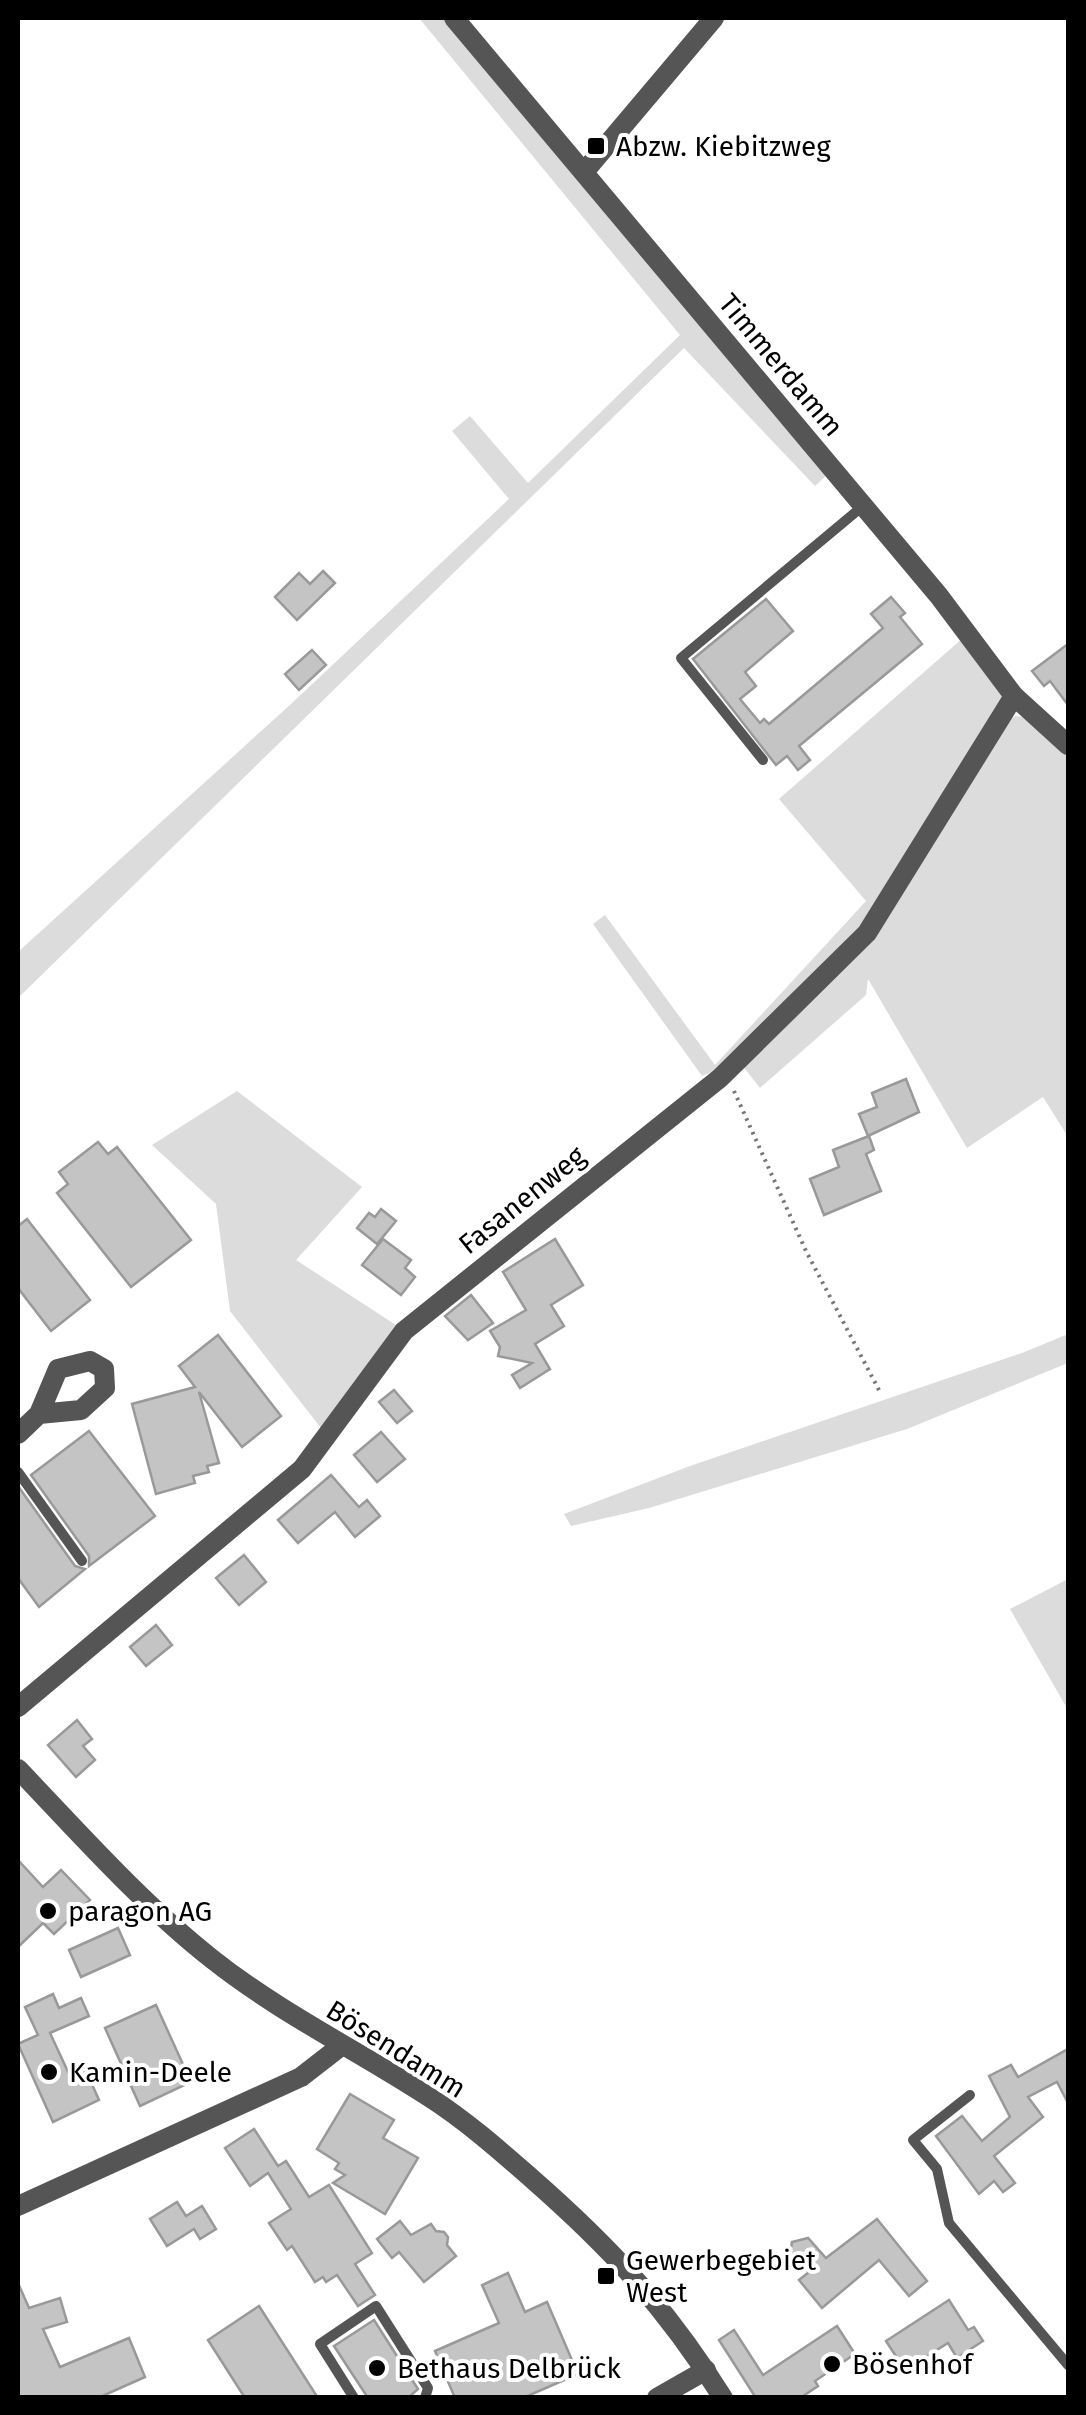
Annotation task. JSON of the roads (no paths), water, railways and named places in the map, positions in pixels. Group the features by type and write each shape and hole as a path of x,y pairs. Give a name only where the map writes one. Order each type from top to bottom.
{"street":[{"name":"Timmerdamm","path":"454,18 940,596 1014,696 1068,745"},
{"path":"584,172 714,18"},
{"name":"Fasanenweg","path":"18,1707 302,1468 404,1332 723,1074 867,932 1014,696"},
{"path":"18,1434 39,1414"},
{"name":"Bösendamm","path":"18,1769 149,1906 198,1947 275,2006 429,2097 497,2148 594,2233 680,2331 723,2398"},
{"path":"18,2206 301,2077 341,2046"},
{"path":"657,2398 706,2370"}],"lane":[{"path":"763,760 680,658 863,506"},
{"path":"18,1472 82,1561"},
{"path":"970,2095 913,2140 936,2169 949,2222 1068,2365"},
{"path":"354,2398 320,2344 376,2306 428,2388 426,2398"}],"place":[{"name":"Abzw. Kiebitzweg","path":"596,146"},
{"name":"paragon AG","path":"48,1911"},
{"name":"Kamin-Deele","path":"49,2072"},
{"name":"Gewerbegebiet West","path":"606,2276"},
{"name":"Bösenhof","path":"832,2364"},
{"name":"Bethaus Delbrück","path":"377,2368"}]}
